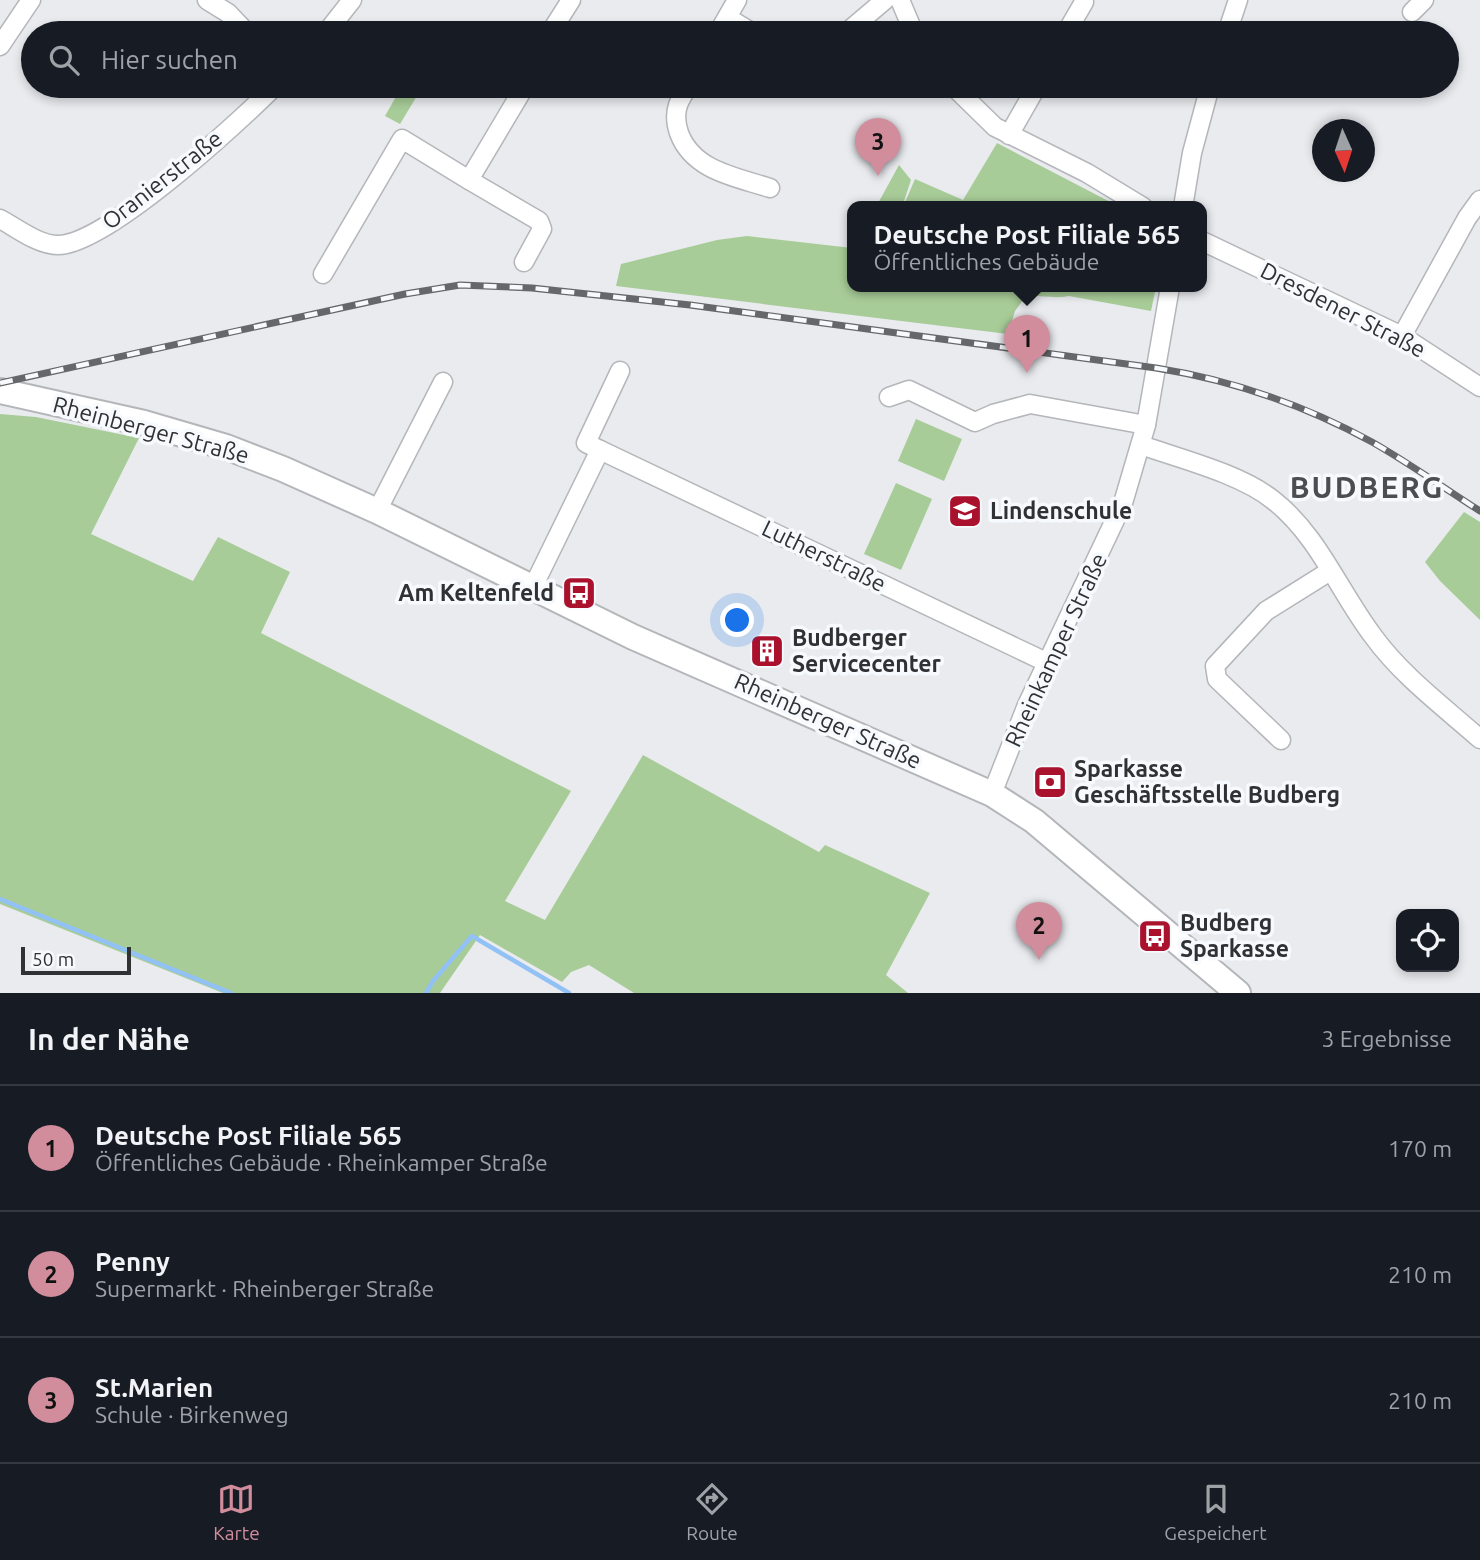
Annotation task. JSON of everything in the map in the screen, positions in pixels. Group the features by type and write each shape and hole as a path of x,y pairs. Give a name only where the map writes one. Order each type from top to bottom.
{"main road":[{"name":"Rheinberger Straße","path":"0,391 144,423 226,447 283,469 377,511 633,637 992,794 1034,821 1238,993"}],"street":[{"path":"0,46 31,0"},
{"path":"207,0 236,21"},
{"path":"335,21 352,0"},
{"path":"558,21 571,0"},
{"path":"725,21 737,0"},
{"path":"860,21 885,0"},
{"path":"900,0 909,21"},
{"path":"1231,21 1238,0"},
{"path":"1073,21 1084,2"},
{"name":"Oranierstraße","path":"0,219 45,243 67,244 85,237 157,190 261,98"},
{"path":"469,180 518,98"},
{"path":"682,98 676,114 680,136 697,160 711,169 770,188"},
{"path":"966,98 996,127 1009,135 1087,173 1133,201"},
{"path":"1009,135 1030,98"},
{"path":"1184,201 1192,153 1207,98"},
{"path":"323,274 402,139 539,221 542,229 524,262"},
{"path":"1402,336 1474,223 1480,200"},
{"name":"Dresdener Straße","path":"1207,244 1402,336 1480,387"},
{"name":"Rheinkamper Straße","path":"992,794 1027,705 1120,511 1146,425 1169,292"},
{"path":"532,589 600,450 586,443 620,371"},
{"path":"377,511 443,382"},
{"path":"890,397 909,390 975,422 1030,404 1146,425"},
{"path":"1141,445 1251,485 1297,519 1385,653 1480,739"},
{"name":"Lutherstraße","path":"600,450 1048,663"},
{"path":"1281,740 1217,679 1215,666 1266,611 1330,571"}],"green space":[{"path":"395,98 416,98 400,124 385,116"},
{"path":"997,143 1108,201 906,201 915,179 963,200"},
{"path":"899,165 911,180 904,201 879,201"},
{"path":"747,236 847,247 847,292 1155,292 1151,311 1069,296 1026,296 1015,311 1008,334 616,286 621,264 717,240"},
{"path":"0,414 36,417 139,438 91,534 193,581 218,537 290,572 261,633 571,791 505,901 545,920 643,755 819,852 825,845 930,893 886,975 908,993 634,993 589,965 571,972 562,982 480,935 440,993 223,993 0,904"},
{"path":"916,419 962,439 944,481 898,461"},
{"path":"896,483 932,499 901,570 864,554"},
{"path":"1464,512 1480,522 1480,620 1440,581 1425,562"}],"waterway":[{"path":"0,899 231,993"},
{"path":"426,993 472,936 569,993"}],"railway":[{"path":"0,383 405,294 460,285 532,288 690,305 1156,368 1212,379 1294,405 1346,429 1399,458 1480,511"}],"place":[{"name":"St.Marien","path":"878,176"},
{"name":"Deutsche Post Filiale 565","path":"1027,373"},
{"name":"Lindenschule","path":"965,511"},
{"name":"Am Keltenfeld","path":"579,593"},
{"name":"Budberger Servicecenter","path":"767,651"},
{"name":"Sparkasse Geschäftsstelle Budberg","path":"1050,782"},
{"name":"Budberg Sparkasse","path":"1155,936"},
{"name":"Penny","path":"1039,960"}],"district":[{"name":"BUDBERG","path":"1367,488"}]}
